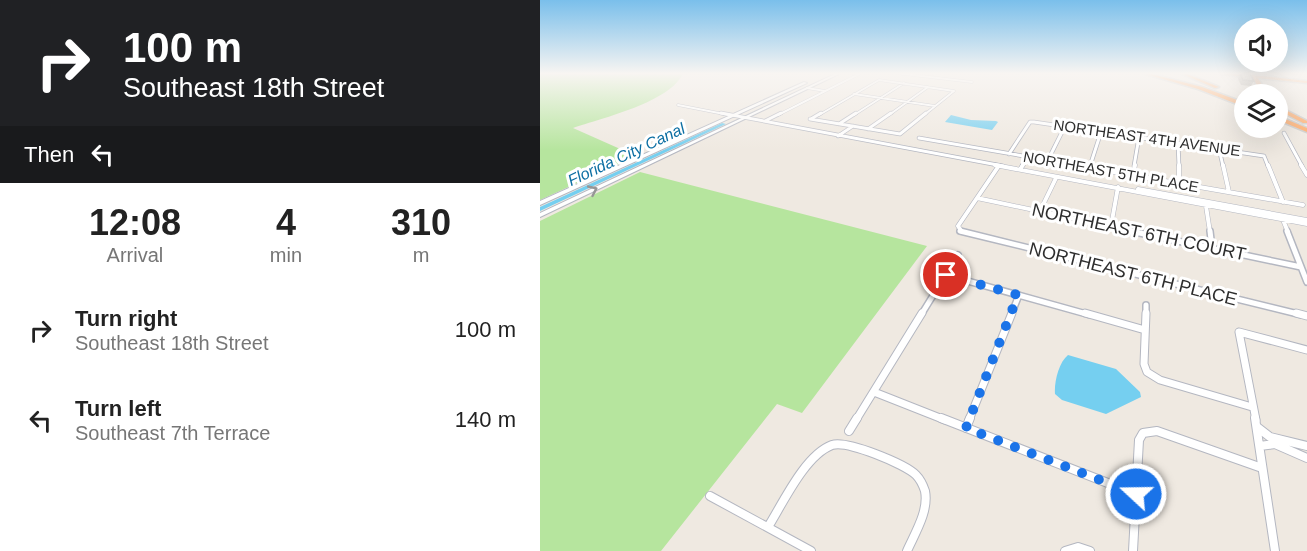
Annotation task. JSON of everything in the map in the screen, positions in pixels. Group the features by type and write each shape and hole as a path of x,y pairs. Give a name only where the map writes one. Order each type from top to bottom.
{"highway":[{"path":"1288,115 1306,123"},
{"path":"1288,122 1307,130"}],"main road":[{"path":"540,203 771,99"},
{"path":"540,216 784,99"}],"street":[{"path":"765,121 809,99"},
{"path":"846,99 810,119 900,134 944,99"},
{"path":"839,124 879,99"},
{"path":"885,99 934,106"},
{"path":"868,129 912,99"},
{"path":"678,105 1056,178 1118,187 1206,206 1307,222"},
{"path":"745,118 839,136 853,126"},
{"name":"NORTHEAST 4TH AVENUE","path":"1009,154 1030,122 1264,156 1282,202"},
{"path":"1048,160 1065,126"},
{"path":"1090,168 1101,132"},
{"path":"1132,176 1139,137"},
{"name":"NORTHEAST 5TH PLACE","path":"919,138 1303,205"},
{"path":"1287,138 1307,175"},
{"path":"1178,143 1179,184"},
{"path":"944,155 953,144"},
{"path":"1219,149 1229,192"},
{"path":"953,157 1307,222"},
{"path":"1021,168 1027,157"},
{"path":"959,230 958,226 998,167"},
{"path":"1040,211 1056,178"},
{"path":"1111,226 1118,187"},
{"path":"1256,197 1260,214"},
{"name":"NORTHEAST 6TH COURT","path":"976,198 1301,267"},
{"path":"1206,206 1212,248"},
{"path":"1283,220 1307,282"},
{"name":"NORTHEAST 6TH PLACE","path":"959,230 1307,316"},
{"path":"849,431 958,255"},
{"path":"946,275 1145,330"},
{"path":"966,428 1018,295"},
{"path":"1146,305 1144,365 1147,372 1160,380 1252,407"},
{"path":"1275,551 1257,427 1239,332 1307,350"},
{"path":"874,392 1136,494"},
{"path":"1257,427 1274,439 1307,446"},
{"path":"1134,551 1139,440 1146,431 1157,431 1262,468"},
{"path":"768,528 814,456 823,448 842,443 849,444 915,474 926,488 926,507 907,551"},
{"path":"1260,446 1275,444 1307,459"},
{"path":"710,496 811,551"},
{"path":"1065,551 1072,547 1082,547 1090,551"}],"green space":[{"path":"540,99 655,99 573,128 636,156 540,200"},
{"path":"640,172 927,246 802,413 777,404 661,551 540,551 540,221"}],"water":[{"path":"951,115 971,120 998,122 992,130 945,122"},
{"path":"1068,355 1116,369 1140,392 1141,397 1106,414 1062,400 1055,394 1055,384 1060,367"}],"waterway":[{"name":"Florida City Canal","path":"540,209 724,124"}],"route":[{"path":"946,275 1018,295 966,428 1136,494"}]}
